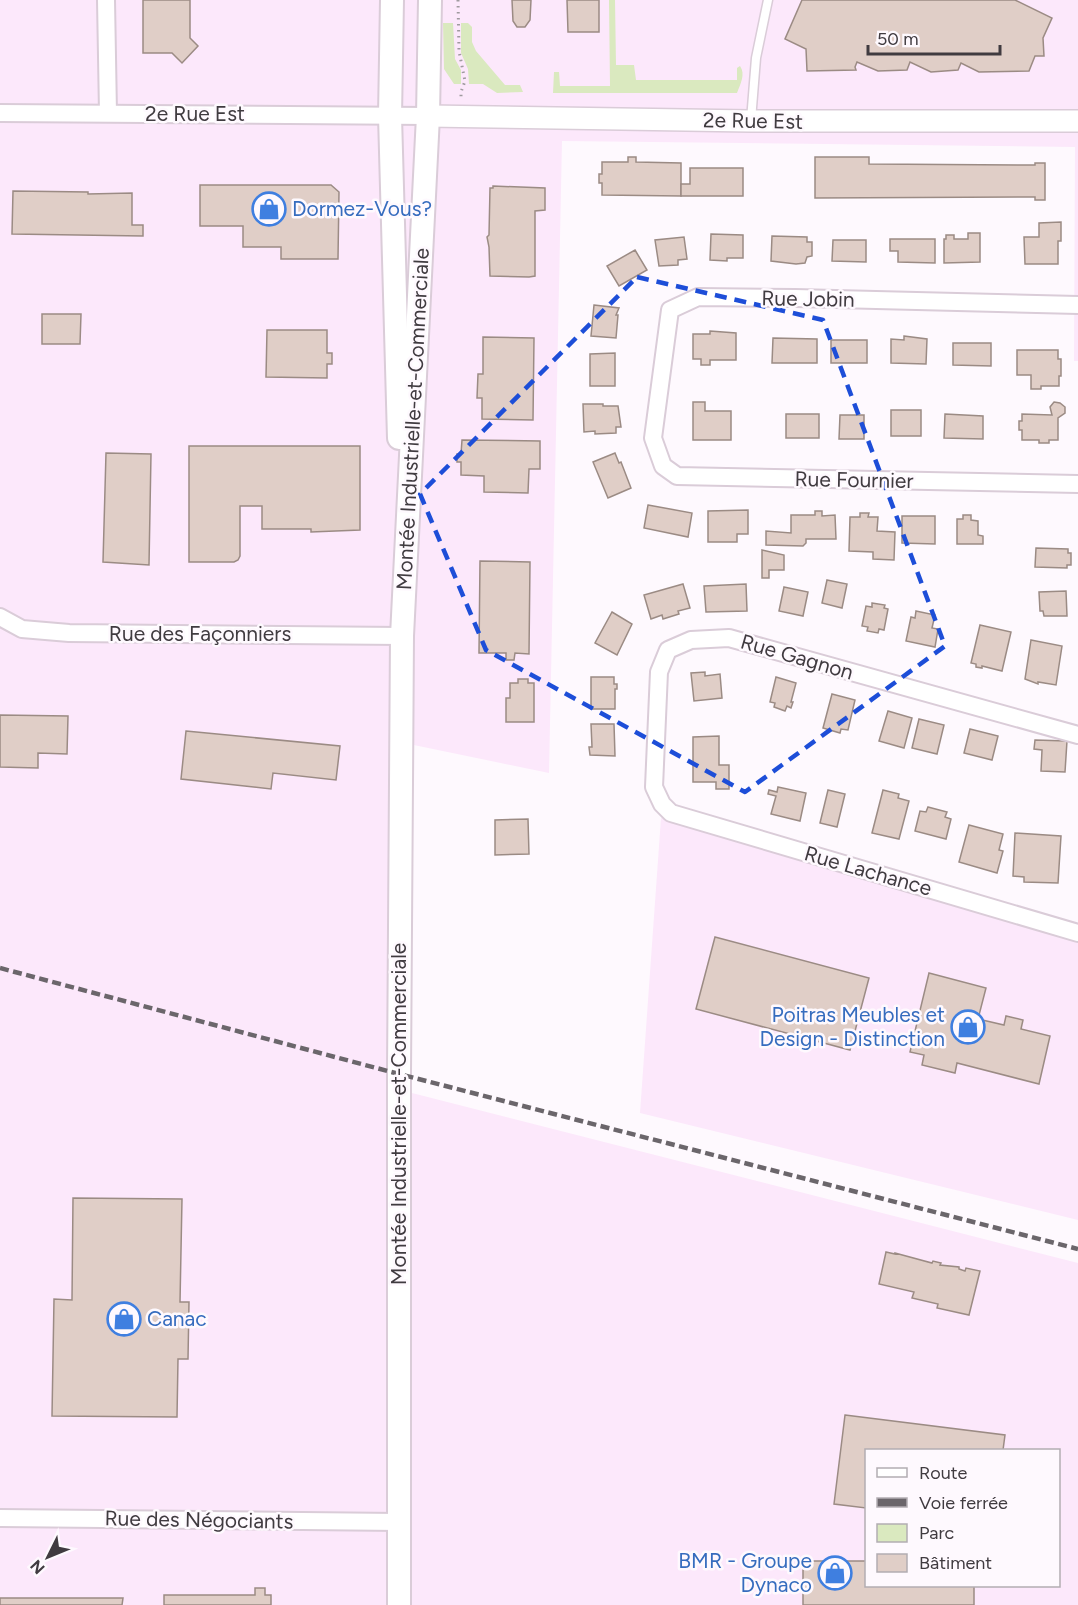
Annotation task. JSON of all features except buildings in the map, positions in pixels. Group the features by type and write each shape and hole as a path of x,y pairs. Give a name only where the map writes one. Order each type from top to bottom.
{"main road":[{"name":"Montée Industrielle-et-Commerciale","path":"392,0 390,116 403,629 399,1074 399,1605"},
{"name":"Montée Industrielle-et-Commerciale","path":"403,629 428,116 430,0"}],"street":[{"path":"106,0 108,113"},
{"name":"2e Rue Est","path":"0,112 750,121 1078,121"},
{"name":"Rue Jobin","path":"653,438 670,310 698,297 1078,305"},
{"name":"Rue Fournier","path":"653,438 663,466 677,476 1078,484"},
{"name":"Rue des Façonniers","path":"0,617 22,629 69,633 403,629"},
{"name":"Rue Gagnon","path":"662,804 654,787 659,672 668,650 691,640 729,638 1078,735"},
{"name":"Rue Lachance","path":"662,804 671,813 1078,933"},
{"name":"Rue des Négociants","path":"0,1518 399,1522"}],"lane":[{"path":"750,121 756,58 768,0"}],"path":[{"path":"458,0 459,51 465,81 461,92 460,117"}],"highlighted area":[{"path":"637,277 823,320 945,646 745,792 486,650 420,494"}],"shaded area":[{"path":"0,0 1078,0 1078,361 1074,361 1075,147 562,141 549,773 404,743 410,1453 412,1093 1078,1263 1078,1605 0,1605"},
{"path":"661,818 1078,942 1078,1220 640,1113"}],"green space":[{"path":"609,0 615,0 616,65 634,65 636,80 737,80 737,68 740,66 742,76 737,93 553,93 554,72 559,72 560,86 610,86"},
{"path":"443,23 453,23 455,59 461,70 461,84 454,84 444,69"},
{"path":"461,23 468,23 472,27 472,42 476,51 505,85 520,85 523,92 497,93 483,84 469,84 468,69 461,53"}],"railway":[{"path":"0,968 399,1074 1078,1249"}],"place":[{"name":"Dormez-Vous?","path":"269,209"},
{"name":"Poitras Meubles et Design - Distinction","path":"968,1027"},
{"name":"Canac","path":"124,1319"},
{"name":"BMR - Groupe Dynaco","path":"835,1573"}]}
